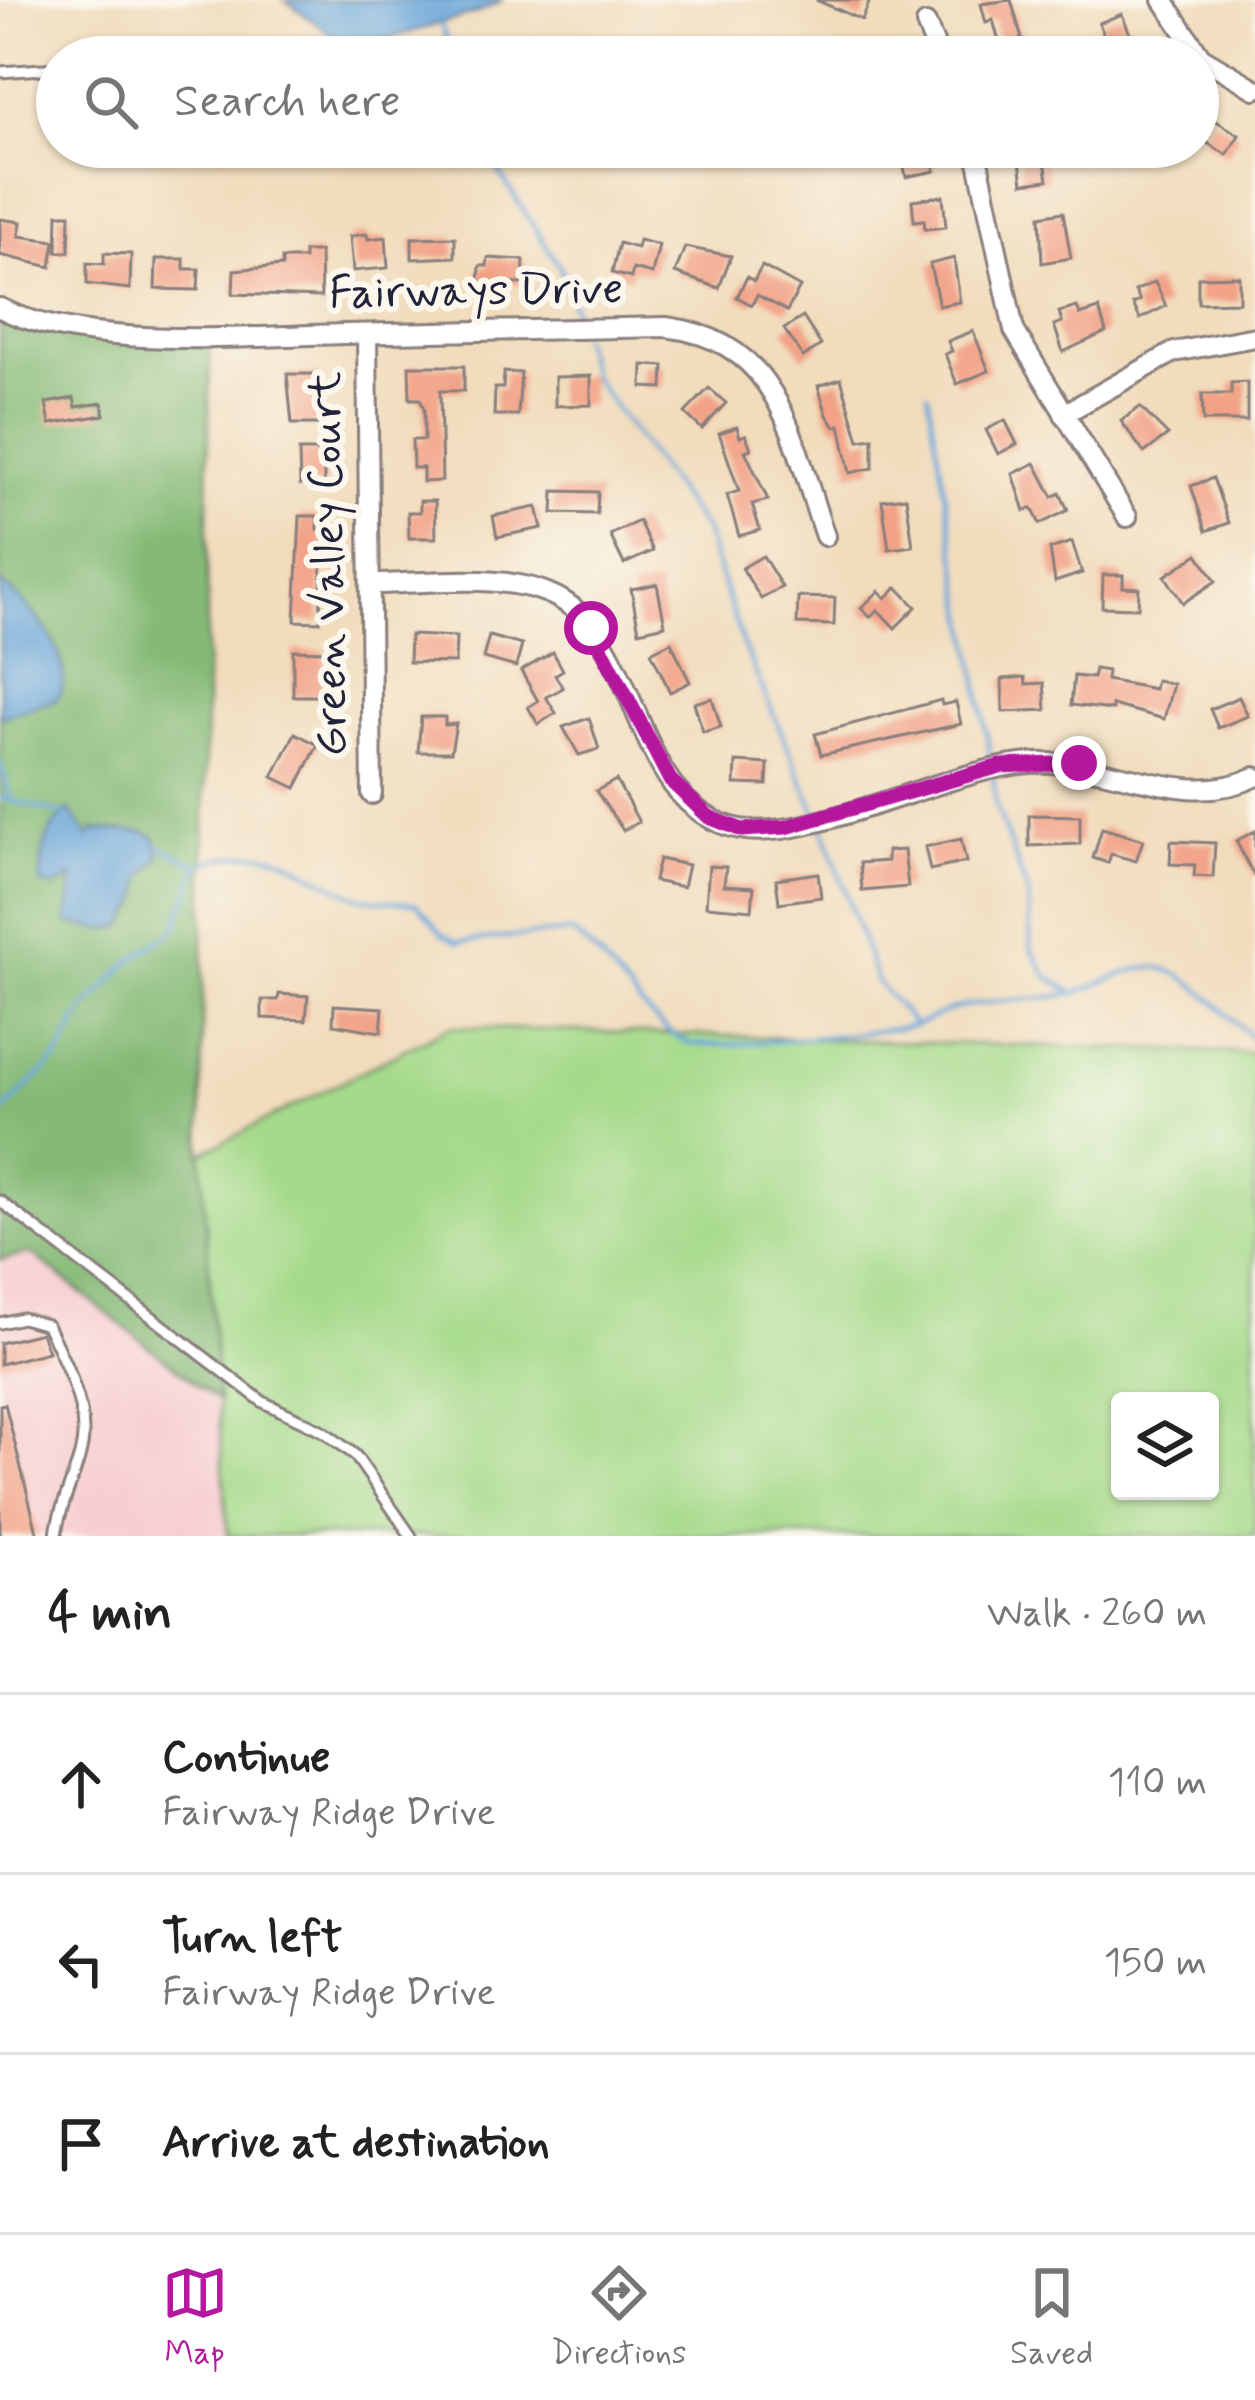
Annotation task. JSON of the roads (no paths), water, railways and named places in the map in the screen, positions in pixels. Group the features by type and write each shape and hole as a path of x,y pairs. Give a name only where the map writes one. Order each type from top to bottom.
{"street":[{"path":"1162,0 1187,36"},
{"path":"926,24 931,36"},
{"path":"1219,68 1255,89"},
{"path":"979,168 1014,330 1127,517"},
{"name":"Fairways Drive","path":"2,310 66,329 109,333 367,334 665,327 712,337 750,359 774,391 825,536"},
{"name":"Green Valley Court","path":"367,334 371,794"},
{"path":"1064,414 1174,352 1255,337"},
{"path":"370,584 511,585 560,599 591,628 680,794 709,817 742,830 786,827 1022,763 1079,763 1188,790 1220,789 1255,777"}],"lane":[{"path":"0,72 36,69"},
{"path":"0,1201 263,1402 323,1432 355,1455 411,1536"},
{"path":"0,1323 22,1318 47,1324 67,1366 84,1436 59,1505 56,1536"}],"water":[{"path":"285,0 503,0 480,12 398,36 333,36"},
{"path":"0,583 25,604 49,635 63,668 63,685 56,700 0,717"},
{"path":"69,810 88,836 95,830 145,832 155,837 160,858 143,877 139,901 124,926 108,930 68,923 73,877 55,887 41,884 46,843"}],"waterway":[{"path":"441,25 445,36"},
{"path":"496,168 560,267 578,325"},
{"path":"581,336 592,376 705,530 742,642 818,816"},
{"path":"928,393 992,765"},
{"path":"0,763 11,800"},
{"path":"993,776 996,806 1028,893 1031,948 1047,976 1073,993"},
{"path":"0,798 63,814"},
{"path":"823,827 877,982 915,1025"},
{"path":"159,846 199,865"},
{"path":"0,1114 59,1057 83,1011 130,961 175,930 199,865 247,854 280,858 358,897 417,904 442,933 458,942 571,932 657,1021 689,1043 761,1042 899,1028 971,1005 1074,993 1151,967 1187,979 1255,1039"}]}
